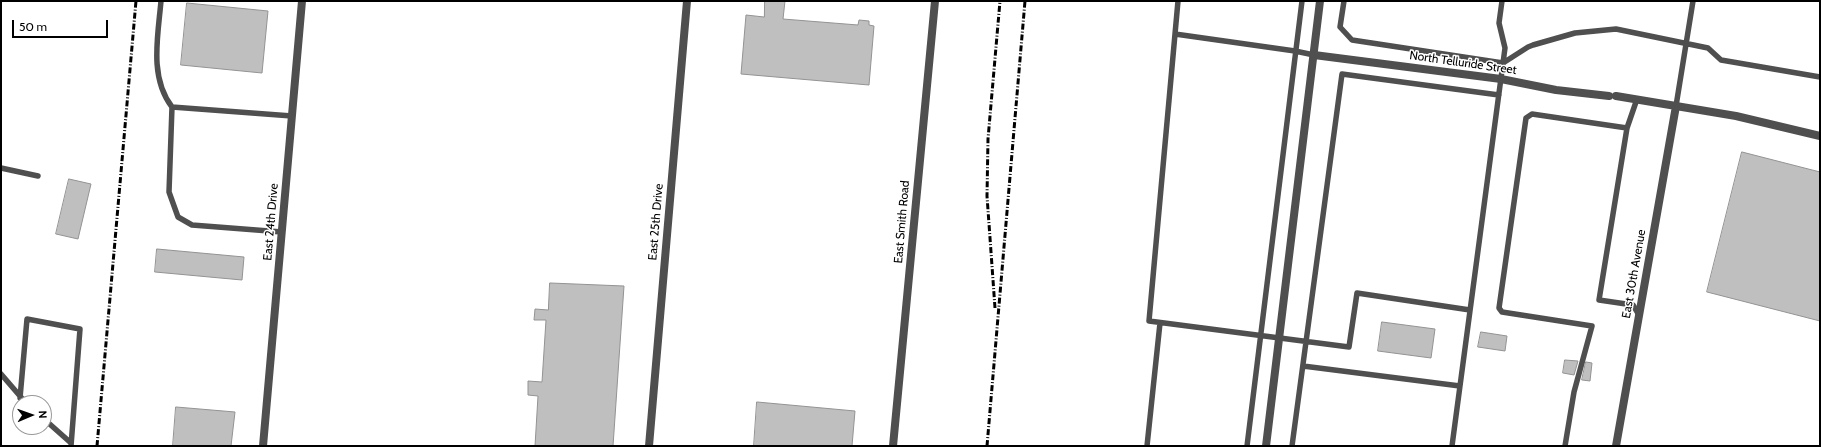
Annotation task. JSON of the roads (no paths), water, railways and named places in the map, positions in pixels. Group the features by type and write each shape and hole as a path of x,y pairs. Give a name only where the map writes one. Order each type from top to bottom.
{"street":[{"name":"East 24th Drive","path":"263,446 302,1"},
{"name":"East 25th Drive","path":"649,446 687,1"},
{"name":"East Smith Road","path":"893,446 935,1"},
{"path":"1266,446 1320,1"},
{"name":"North Telluride Street","path":"1314,55 1501,79 1556,90 1637,99 1755,120 1820,136"},
{"name":"East 30th Avenue","path":"1616,446 1676,106"}],"lane":[{"path":"161,1 156,62 163,96 172,107 169,192 178,217 192,225 282,232"},
{"path":"1178,1 1149,321 1350,347 1357,293 1470,310"},
{"path":"1247,446 1302,1"},
{"path":"1344,1 1340,27 1352,40 1503,63 1528,47 1575,33 1616,29 1708,48 1721,60 1820,77"},
{"path":"1452,446 1505,48 1499,23 1502,1"},
{"path":"1676,106 1693,1"},
{"path":"1175,34 1314,55"},
{"path":"1292,446 1342,74 1499,95"},
{"path":"1637,99 1627,128 1599,300 1633,305 1639,315"},
{"path":"172,107 292,116"},
{"path":"1565,446 1574,392 1592,326 1502,312 1499,308 1526,118 1532,114 1627,128"},
{"path":"1,168 38,176"},
{"path":"20,395 27,319 80,329 71,445"},
{"path":"1147,446 1160,323"},
{"path":"1303,366 1460,386"},
{"path":"1,374 18,395"},
{"path":"52,427 71,445"}],"railway":[{"path":"97,446 136,1"},
{"path":"995,308 987,196 988,139 1000,1"},
{"path":"987,446 1025,1"}]}
